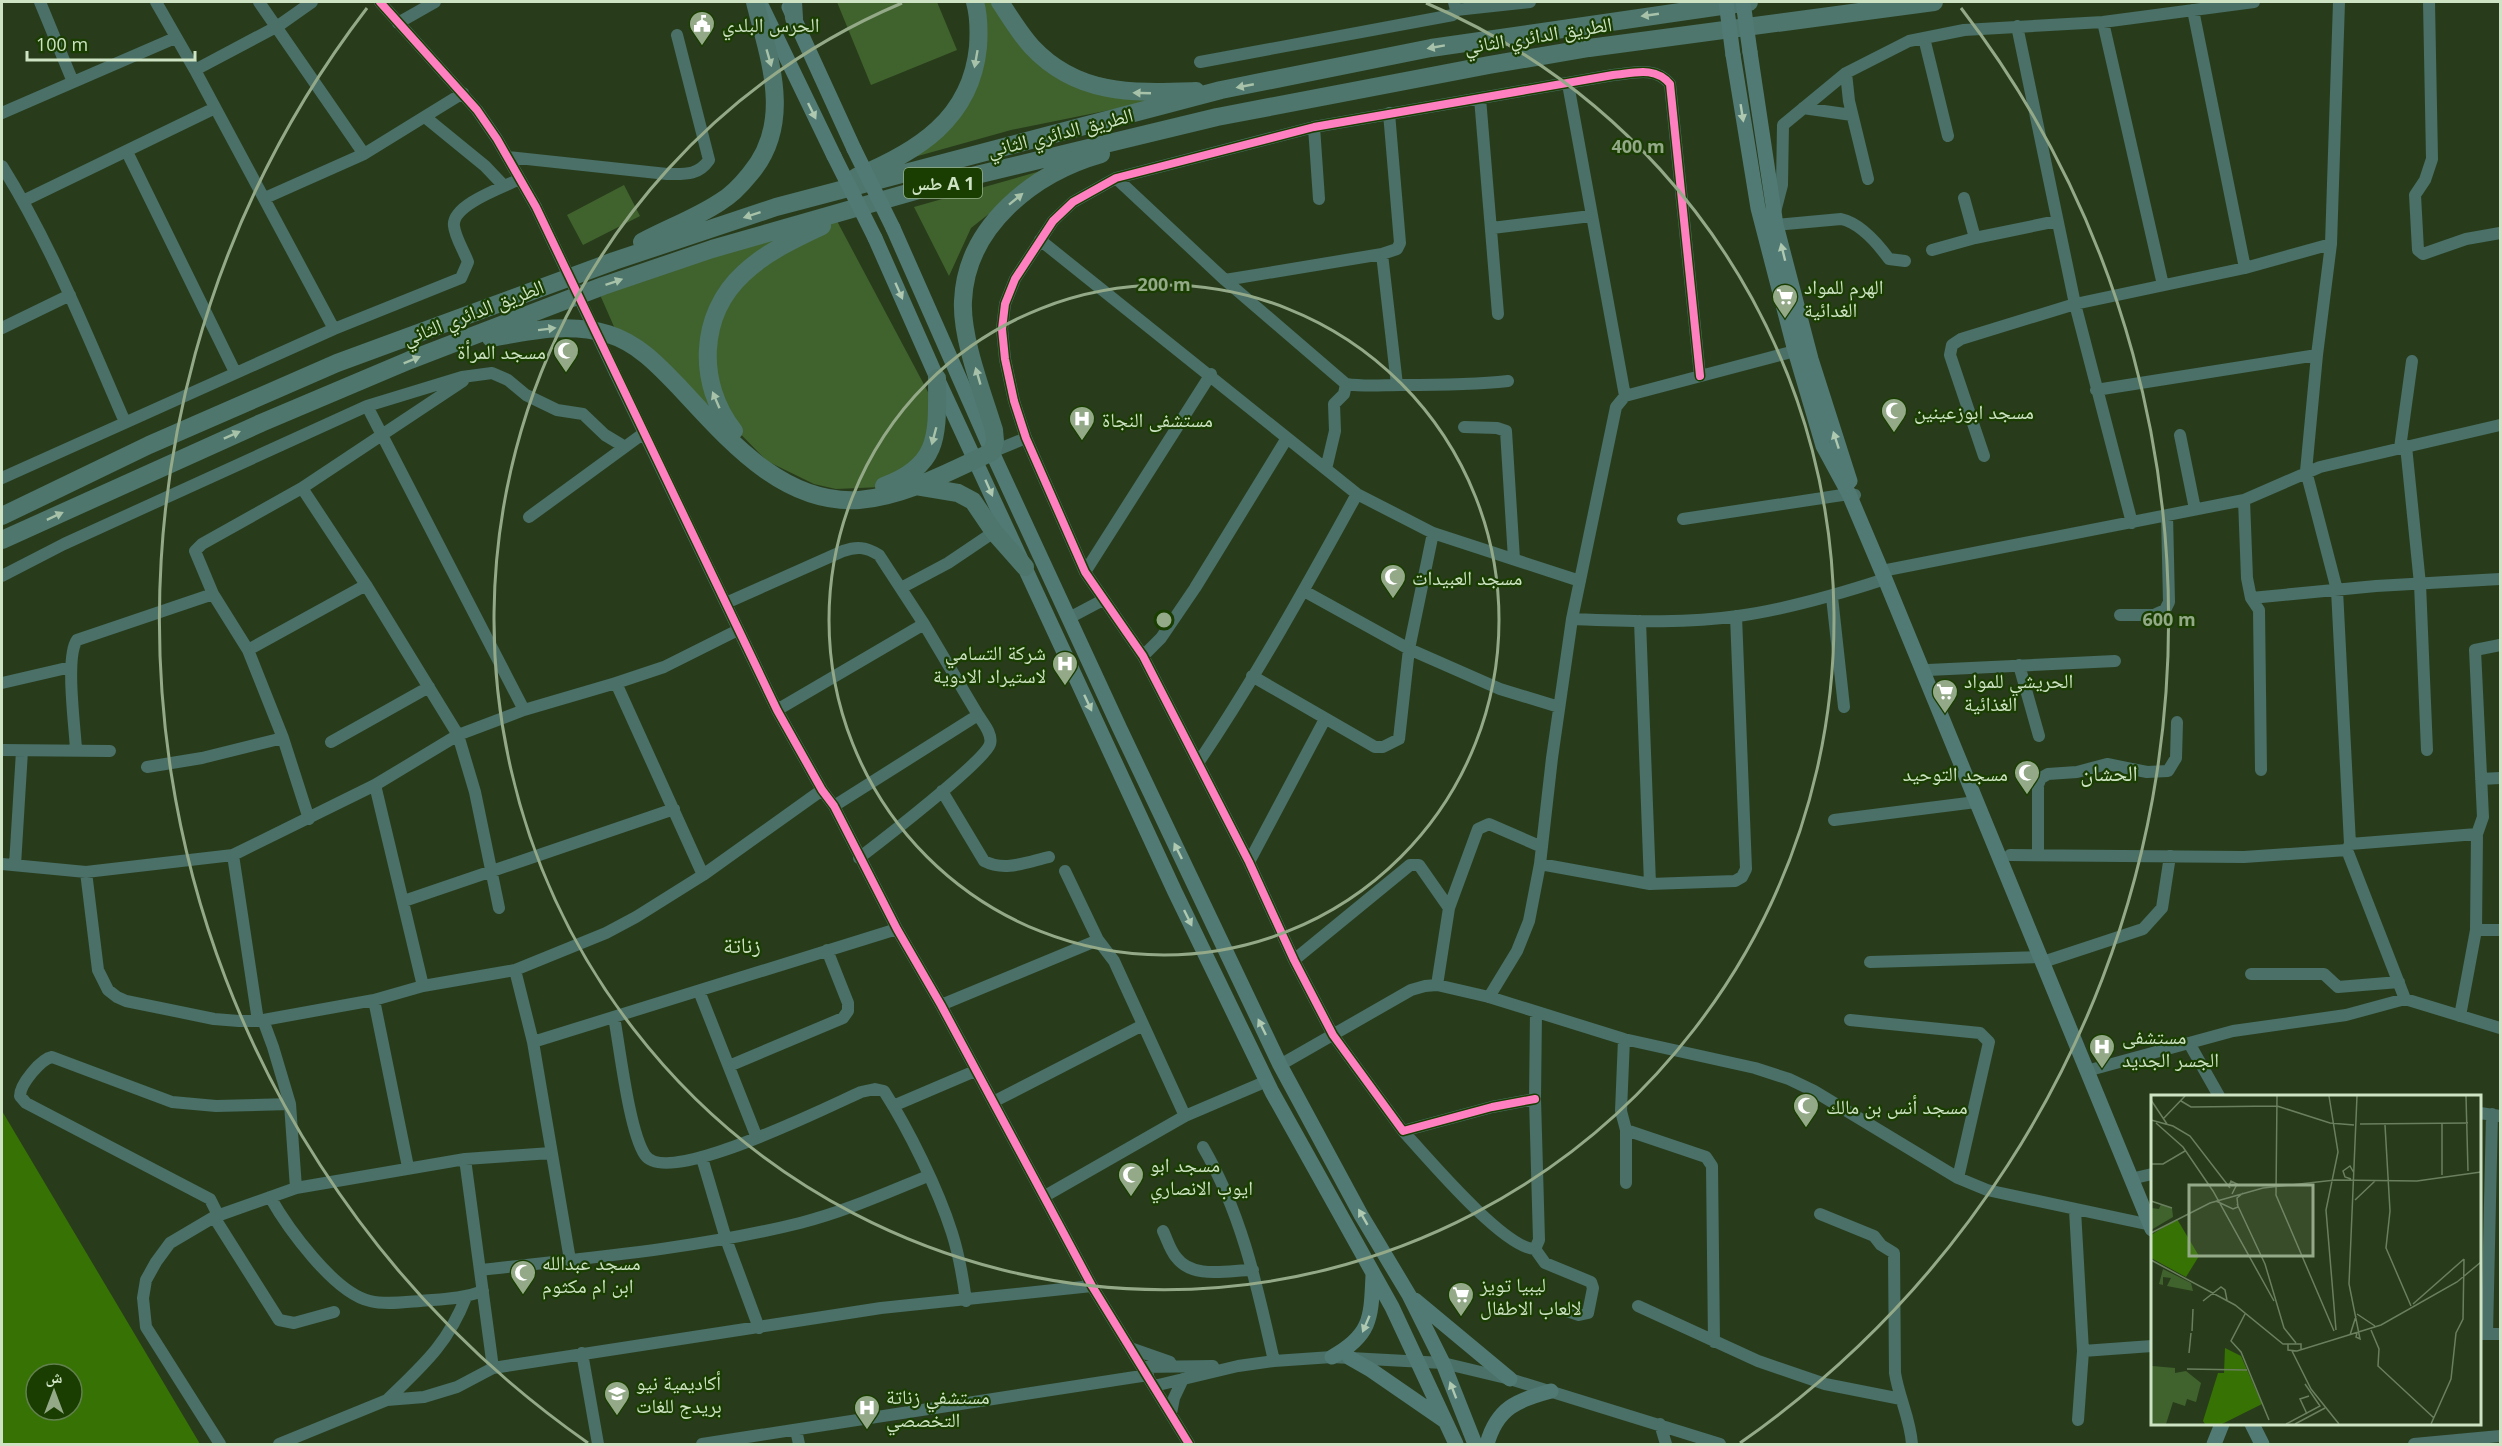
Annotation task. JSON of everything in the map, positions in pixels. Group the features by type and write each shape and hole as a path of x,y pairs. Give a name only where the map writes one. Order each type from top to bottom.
{"highway":[{"path":"614,261 673,225 722,201 740,187 762,157 774,120 776,94 774,75 757,2"},
{"path":"776,207 813,194 899,157 929,137 953,114 969,86 976,60 979,34 975,2"},
{"path":"1000,2 1032,47 1055,67 1082,81 1111,90 1142,94 1221,90"},
{"name":"الطريق الدائري الثاني","path":"2,516 149,445 337,363 614,261 776,207 1221,90 1431,48 1749,2"},
{"name":"الطريق الدائري الثاني","path":"2,540 250,427 448,346 666,264 869,204 1029,162 1217,117 1589,48 1934,2"},
{"path":"448,346 561,327 585,328 616,336 652,359 741,453 788,483 812,493 858,500 887,495 916,486 984,456 995,441 994,430 967,336 963,301 970,267 983,238 1005,208 1034,185 1090,158 1161,139 1217,117"},
{"path":"869,204 856,213 819,228 759,260 727,291 717,310 709,335 707,370 712,392 722,416 740,439 767,461 814,484 836,489 858,490 885,486 902,479 923,462 935,440 937,378"},
{"path":"916,486 958,493 973,501 994,532 1025,567"}],"main road":[{"path":"757,2 875,238 937,378 984,456 1069,618 1280,1065 1361,1215 1409,1295 1443,1363 1475,1444"},
{"path":"1726,2 1758,208 1795,351 1823,446 1852,494"},
{"path":"1743,2 1775,221 1811,359 1852,494 1977,802 2090,1070 2114,1133 2135,1178 2151,1222"},
{"path":"791,7 854,149 893,228 984,456 1025,567 1175,892 1267,1081 1392,1307 1456,1444"},
{"path":"1886,575 2010,855 2043,959 2151,1223"},
{"path":"1332,1357 1351,1347 1369,1319 1373,1275"},
{"path":"1409,1295 1510,1379"},
{"path":"1350,1358 1446,1422"},
{"path":"1487,1444 1491,1429 1504,1412 1520,1399 1551,1391"},
{"path":"2214,1444 2222,1425"},
{"path":"2241,1425 2250,1444"},
{"path":"2252,1425 2262,1444"}],"street":[{"path":"40,2 73,82"},
{"path":"156,2 265,198 334,329"},
{"path":"259,2 278,26 364,154"},
{"path":"195,70 278,26 312,2"},
{"path":"380,2 463,93 486,122 508,157 536,207 777,710 822,790 834,806 897,928 941,1005 1092,1286 1189,1444"},
{"path":"398,23 435,2"},
{"path":"1200,62 1453,15 1455,6 1530,2"},
{"path":"1905,261 1889,259 1882,249 1851,221 1841,219 1775,221 1782,185 1783,125 1846,73 1909,41 1964,30 2103,22 2254,2"},
{"path":"2339,2 2331,244 2317,355 2307,471 2337,590 2349,847 2405,999"},
{"path":"2429,2 2432,159 2425,180 2415,195 2418,250 2423,254 2466,239 2500,233"},
{"path":"2193,10 2245,268"},
{"path":"2103,22 2163,285"},
{"path":"2017,26 2075,304 2132,523"},
{"path":"508,157 667,174 687,175 701,170 709,160 676,35"},
{"path":"2,113 175,38"},
{"path":"1924,38 1948,136"},
{"path":"1535,1249 1527,1249 1517,1244 1492,1224 1403,1131 1333,1035 1294,960 1249,862 1143,656 1085,572 1026,438 1014,401 1005,359 1002,329 1005,304 1015,279 1053,221 1073,202 1116,178 1314,127 1650,71 1662,75 1670,84 1700,376"},
{"path":"1846,73 1852,115 1868,179"},
{"path":"1568,84 1625,396"},
{"path":"265,198 364,154 463,93"},
{"path":"1480,98 1498,314"},
{"path":"23,201 215,108"},
{"path":"1803,108 1852,115"},
{"path":"1225,280 1382,254 1397,249 1400,243 1389,113"},
{"path":"425,117 485,166 504,186"},
{"path":"1314,127 1319,199"},
{"path":"127,152 235,372"},
{"path":"2,166 23,201 70,295 125,422"},
{"path":"1116,178 1225,280 1346,384 1371,387 1465,386 1508,381"},
{"path":"2,478 235,372 461,278 468,261 453,228 456,214 467,204 520,179"},
{"path":"1964,198 1975,238"},
{"path":"1492,228 1591,216"},
{"path":"1932,250 1975,238 2057,221"},
{"path":"1040,240 1211,374 1357,494 1433,533 1580,581"},
{"path":"1984,456 1950,355 1952,345 1961,339 2075,304 2245,268 2331,244"},
{"path":"1382,254 1397,385"},
{"path":"2,328 70,295"},
{"path":"1489,997 1517,951 1528,921 1540,864 1572,620 1616,407 1625,396 1795,351"},
{"path":"2096,390 2317,355"},
{"path":"2412,361 2403,447 2420,584 2427,750"},
{"path":"2,576 64,544 367,406 470,376 492,373 508,380 526,394 556,410 583,414 604,435 625,447"},
{"path":"1085,572 1211,374"},
{"path":"309,819 283,738 248,651 213,594 195,551 202,544 302,488 470,376"},
{"path":"1326,469 1335,431 1334,404 1344,394 1346,384"},
{"path":"367,406 524,710"},
{"path":"1572,620 1640,621 1736,616 1832,597 1886,575 2244,500 2307,471 2500,425"},
{"path":"1464,428 1497,428 1506,431 1514,559"},
{"path":"529,517 644,433"},
{"path":"2180,435 2195,509"},
{"path":"984,456 1026,438"},
{"path":"1143,656 1161,638 1195,588 1287,438"},
{"path":"302,488 366,585 458,735 475,792 499,908"},
{"path":"1198,763 1216,738 1304,591 1357,494"},
{"path":"1683,519 1852,494"},
{"path":"2244,500 2247,578 2251,598 2259,610 2262,770"},
{"path":"2120,615 2154,615 2165,610 2169,602 2167,515"},
{"path":"900,588 948,563 994,532"},
{"path":"1252,676 1375,747 1383,747 1398,739 1409,649 1433,533"},
{"path":"726,603 856,546 869,549 879,555 924,624 990,735 988,748 942,791 860,858"},
{"path":"2251,598 2500,579"},
{"path":"248,651 366,585"},
{"path":"1304,591 1409,649 1500,689 1559,707"},
{"path":"76,750 71,667 73,648 81,637 213,594"},
{"path":"1832,597 1844,707"},
{"path":"1069,618 1104,600"},
{"path":"1540,864 1650,884 1735,882 1742,877 1746,869 1736,616"},
{"path":"1640,621 1650,884"},
{"path":"777,710 924,624"},
{"path":"2,864 86,872 233,855 375,785 458,735 524,710 664,667 738,630"},
{"path":"2460,1016 2476,930 2477,834 2483,817 2475,650 2500,645"},
{"path":"1928,670 2115,660"},
{"path":"2019,665 2039,736"},
{"path":"2,683 71,667"},
{"path":"616,683 703,875"},
{"path":"331,742 429,687"},
{"path":"834,806 978,715"},
{"path":"1249,862 1325,719"},
{"path":"2038,855 2038,785 2041,778 2048,774 2077,772 2106,764 2147,772 2168,771 2176,758 2177,722"},
{"path":"147,767 202,758 283,738"},
{"path":"2,750 110,751"},
{"path":"15,865 22,751"},
{"path":"2481,779 2500,778"},
{"path":"375,785 423,986"},
{"path":"86,872 98,970 104,985 117,998 214,1019 260,1021 374,999 423,986 515,970 606,933 703,875 822,790"},
{"path":"942,791 984,861 995,867 1012,866 1049,857"},
{"path":"1834,820 1977,802"},
{"path":"404,901 491,869 674,809"},
{"path":"1437,985 1449,908 1475,834 1483,825 1489,824 1542,847"},
{"path":"2010,855 2115,858 2244,857 2477,834"},
{"path":"233,855 260,1021 290,1104 296,1188"},
{"path":"1870,962 2043,959 2143,929 2162,908 2170,856"},
{"path":"1294,960 1410,865 1419,865 1449,908"},
{"path":"1065,871 1098,940 1114,961 1185,1116"},
{"path":"533,1042 897,928"},
{"path":"2476,930 2500,930"},
{"path":"941,1005 1098,940"},
{"path":"729,1066 843,1018 848,1011 848,1003 827,950"},
{"path":"515,970 533,1042 570,1260"},
{"path":"2251,974 2324,974 2338,987 2399,982"},
{"path":"1280,1065 1411,990 1437,985 1489,997 1624,1040 1755,1068 1789,1079 1814,1091 1958,1178 1987,1190 2151,1225"},
{"path":"699,991 757,1138"},
{"path":"374,999 408,1167"},
{"path":"2090,1070 2233,1032 2346,1016 2405,999 2500,1028"},
{"path":"1535,1249 1539,1240 1535,1100 1536,1012"},
{"path":"614,1017 635,1131 646,1156 656,1163 667,1164 702,1158 757,1138 861,1092 875,1089 884,1091 928,1176 952,1232 966,1301"},
{"path":"1850,1020 1980,1033 1986,1037 1989,1042 1958,1178"},
{"path":"993,1102 1143,1025"},
{"path":"1624,1040 1621,1111 1626,1130 1626,1183"},
{"path":"2189,1043 2218,1095"},
{"path":"290,1104 216,1106 172,1102 52,1057 44,1060 20,1089 20,1096 26,1103 210,1199 216,1216 279,1320 294,1323 334,1312"},
{"path":"893,1106 975,1071"},
{"path":"1045,1196 1185,1116 1267,1081"},
{"path":"1403,1131 1492,1107 1535,1100"},
{"path":"2491,1114 2483,1334 2500,1334"},
{"path":"1626,1130 1706,1157 1712,1166 1714,1342"},
{"path":"1203,1147 1235,1212 1253,1270 1274,1361"},
{"path":"220,1444 150,1337 144,1321 143,1298 146,1280 170,1243 216,1216 296,1188 465,1159 551,1153"},
{"path":"702,1158 726,1239 759,1328"},
{"path":"465,1159 493,1368"},
{"path":"2135,1178 2151,1174"},
{"path":"480,1270 726,1239 802,1222 860,1204 928,1176"},
{"path":"270,1197 283,1220 305,1249 346,1288 363,1299 405,1303 466,1297 483,1291"},
{"path":"2075,1210 2083,1351 2078,1420"},
{"path":"1820,1214 1874,1236 1881,1245 1894,1253 1895,1372 1901,1399 1910,1422 1912,1444"},
{"path":"1163,1231 1176,1257 1187,1268 1204,1272 1253,1270"},
{"path":"1535,1249 1545,1263 1592,1282 1593,1288 1587,1313 1579,1315 1567,1311"},
{"path":"279,1444 387,1400 424,1397 458,1387 493,1368 881,1308 966,1301 1092,1286"},
{"path":"387,1400 445,1340 459,1317 466,1297"},
{"path":"1638,1306 1758,1361 1825,1384 1901,1399"},
{"path":"2083,1351 2151,1347"},
{"path":"1129,1348 1186,1373"},
{"path":"582,1353 598,1444"},
{"path":"702,1444 1148,1376 1274,1361 1332,1357 1443,1363 1510,1379 1720,1444"},
{"path":"1148,1376 1186,1373"},
{"path":"1171,1413 1174,1398 1186,1373"},
{"path":"1660,1424 1666,1444"},
{"path":"796,1430 799,1444"},
{"path":"2414,1444 2500,1437"}],"green space":[{"path":"837,2 937,2 957,50 871,85"},
{"path":"975,2 1001,2 1055,67 1179,96 1011,130 882,166 970,90"},
{"path":"1044,170 971,228 949,276 914,207"},
{"path":"624,185 640,216 583,245 567,215"},
{"path":"837,214 838,223 937,409 928,455 881,487 836,489 814,484 767,461 723,416 619,338 601,297 603,286"},
{"path":"2,1111 200,1444 2,1444"}],"cycle path":[{"path":"380,2 477,110 497,139 536,207 777,710 822,790 834,806 897,929 941,1005 1092,1286 1189,1444"},
{"path":"1535,1099 1492,1107 1403,1131 1333,1035 1294,960 1249,862 1143,656 1085,572 1026,438 1014,401 1005,359 1002,329 1005,304 1015,279 1053,221 1073,202 1116,178 1314,127 1613,75 1644,72 1658,75 1670,84 1700,376"}],"place":[{"name":"الحرس البلدي","path":"702,47"},
{"name":"الهرم للمواد الغدائية","path":"1785,320"},
{"name":"مسجد المرأة","path":"566,374"},
{"name":"مسجد ابوزعينين","path":"1894,434"},
{"name":"مستشفى النجاة","path":"1082,442"},
{"name":"مسجد العبيدات","path":"1393,600"},
{"name":"شركة التسامي لاستيراد الادوية","path":"1065,687"},
{"name":"الحريشي للمواد الغذائية","path":"1945,715"},
{"name":"مسجد التوحيد","path":"2027,796"},
{"name":"مستشفى الجسر الجديد","path":"2102,1070"},
{"name":"مسجد أنس بن مالك","path":"1806,1129"},
{"name":"مسجد ابو ايوب الانصاري","path":"1131,1198"},
{"name":"مسجد عبدالله ابن ام مكثوم","path":"523,1296"},
{"name":"ليبيا تويز لالعاب الاطفال","path":"1461,1318"},
{"name":"أكاديمية نيو بريدج للغات","path":"617,1417"},
{"name":"مستشفي زناتة التخصصي","path":"867,1431"}],"district":[{"name":"الحشان","path":"2109,772"},
{"name":"زناتة","path":"742,944"}]}
